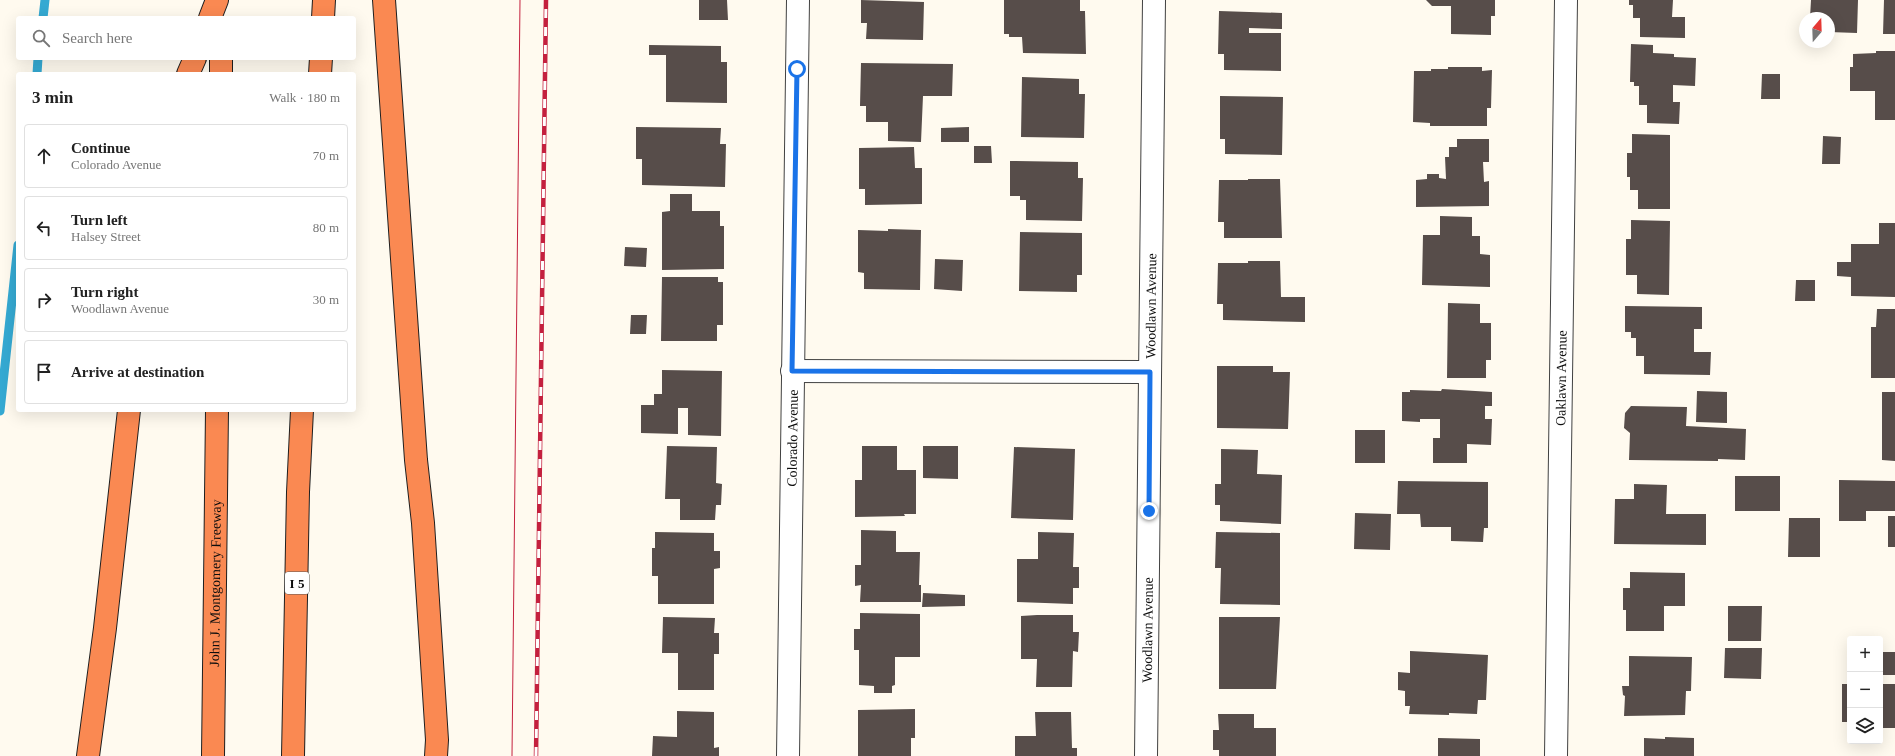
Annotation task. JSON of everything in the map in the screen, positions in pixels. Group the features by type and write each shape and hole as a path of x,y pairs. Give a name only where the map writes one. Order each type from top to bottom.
{"highway":[{"path":"211,16 217,0"},
{"path":"222,0 222,16"},
{"path":"323,16 324,0"},
{"path":"384,0 416,452 423,523 437,740 436,756"},
{"path":"189,72 194,60"},
{"path":"221,60 221,72"},
{"path":"320,72 321,60"},
{"path":"88,756 105,628 129,412"},
{"name":"John J. Montgomery Freeway","path":"213,756 217,412"},
{"name":"I 5","path":"293,756 298,492 302,412"}],"street":[{"name":"Colorado Avenue","path":"788,756 798,0"},
{"name":"Woodlawn Avenue","path":"1146,756 1154,0"},
{"name":"Oaklawn Avenue","path":"1556,756 1566,0"},
{"path":"792,371 1150,372"}],"building":[{"path":"699,0 727,0 728,20 699,20"},
{"path":"861,0 924,2 923,40 866,39 867,23 861,23"},
{"path":"1004,0 1080,0 1080,11 1085,11 1086,54 1023,53 1022,37 1009,37 1009,34 1004,34"},
{"path":"1426,0 1495,0 1495,16 1491,16 1491,35 1451,34 1451,6 1432,6"},
{"path":"1629,0 1673,0 1672,17 1685,17 1685,38 1640,37 1640,18 1633,18 1633,5 1629,5"},
{"path":"1811,0 1858,0 1857,33 1835,32 1835,12 1810,12"},
{"path":"1884,0 1895,0 1895,34 1883,34"},
{"path":"1219,11 1282,13 1282,29 1249,28 1249,33 1281,33 1281,71 1224,70 1224,54 1218,54"},
{"path":"1631,44 1653,45 1653,53 1674,54 1674,57 1696,58 1695,86 1673,85 1673,102 1680,102 1679,124 1647,123 1647,105 1639,105 1639,86 1634,86 1634,82 1630,82"},
{"path":"649,45 721,46 721,62 727,62 727,103 666,102 666,55 649,55"},
{"path":"1876,51 1895,51 1895,120 1875,120 1875,91 1850,91 1850,67 1853,67 1853,54 1876,53"},
{"path":"861,63 953,64 952,96 923,96 921,142 888,141 888,122 866,122 866,106 860,106"},
{"path":"1448,67 1482,67 1482,71 1492,70 1491,108 1487,108 1487,126 1430,126 1430,123 1413,122 1414,71 1448,69"},
{"path":"1762,74 1780,74 1780,99 1761,99"},
{"path":"1022,77 1079,79 1079,94 1085,94 1084,138 1021,137"},
{"path":"1220,96 1283,97 1282,155 1225,154 1225,139 1220,139"},
{"path":"636,127 721,128 720,144 726,144 725,187 642,185 642,159 636,159"},
{"path":"969,127 969,142 941,142 941,128"},
{"path":"1632,134 1670,135 1670,209 1638,209 1638,190 1630,190 1630,177 1627,177 1627,153 1632,153"},
{"path":"1823,136 1841,137 1840,164 1822,164"},
{"path":"1457,139 1489,139 1489,162 1483,162 1484,182 1489,181 1489,206 1416,207 1416,180 1427,179 1427,174 1439,174 1439,178 1446,179 1445,157 1449,157 1449,147 1457,147"},
{"path":"974,146 991,146 992,163 974,163"},
{"path":"914,147 915,168 922,168 922,204 865,205 865,189 859,189 859,148"},
{"path":"1010,161 1078,162 1078,178 1083,178 1082,221 1026,220 1026,200 1020,200 1020,196 1010,196"},
{"path":"1280,179 1282,238 1224,238 1224,222 1218,222 1219,180"},
{"path":"670,194 692,194 692,211 720,211 720,226 724,226 724,269 662,270 662,212 670,211"},
{"path":"1440,216 1472,217 1472,236 1480,236 1480,254 1490,255 1490,287 1422,285 1423,235 1440,235"},
{"path":"1631,220 1670,221 1669,295 1637,294 1637,275 1626,275 1626,239 1631,239"},
{"path":"1879,223 1895,223 1895,297 1851,296 1851,277 1837,276 1837,262 1851,262 1851,244 1879,244"},
{"path":"888,229 921,230 920,290 864,289 864,273 858,272 858,230 888,231"},
{"path":"1020,232 1082,233 1082,275 1077,275 1077,292 1019,291"},
{"path":"625,247 647,248 646,267 624,266"},
{"path":"935,259 963,260 962,291 934,289"},
{"path":"1248,261 1280,261 1281,297 1305,297 1305,322 1223,320 1223,304 1217,304 1218,263 1248,263"},
{"path":"662,277 718,277 718,282 723,282 723,325 717,325 717,341 661,341"},
{"path":"1796,280 1815,280 1815,301 1795,301"},
{"path":"1448,303 1480,304 1480,323 1491,323 1491,360 1486,360 1486,378 1447,378"},
{"path":"1625,306 1702,307 1702,329 1694,329 1694,352 1711,352 1710,375 1644,374 1644,356 1636,356 1636,338 1631,338 1631,332 1625,332"},
{"path":"1877,309 1895,309 1895,378 1871,378 1871,327 1876,327"},
{"path":"631,315 647,315 646,334 630,334"},
{"path":"1217,366 1273,366 1273,372 1290,372 1288,429 1217,428"},
{"path":"662,370 722,371 721,436 688,435 688,408 678,408 678,434 641,433 641,405 654,405 654,394 662,394"},
{"path":"1442,389 1492,392 1492,406 1485,406 1485,419 1492,419 1491,445 1467,444 1467,463 1433,463 1433,438 1440,438 1440,419 1420,419 1420,422 1402,421 1402,392 1410,392 1410,390 1441,391"},
{"path":"1697,391 1727,392 1727,423 1696,422"},
{"path":"1882,392 1895,392 1895,461 1882,460"},
{"path":"1631,406 1687,407 1686,426 1746,429 1745,460 1629,460 1630,433 1624,428 1625,413"},
{"path":"1355,430 1385,430 1385,463 1355,463"},
{"path":"667,446 717,447 716,483 722,484 721,505 716,505 715,520 680,520 680,499 665,499"},
{"path":"862,446 897,446 897,470 916,470 916,514 904,514 905,516 855,517 855,480 862,480"},
{"path":"923,446 958,446 958,479 923,478"},
{"path":"1014,447 1075,449 1073,520 1011,518"},
{"path":"1221,449 1258,450 1257,474 1282,475 1281,524 1220,521 1220,505 1215,505 1215,484 1221,484"},
{"path":"1735,476 1780,476 1780,511 1735,511"},
{"path":"1839,480 1895,481 1895,511 1866,511 1866,521 1839,521"},
{"path":"1398,481 1488,482 1488,528 1484,528 1483,542 1451,541 1451,527 1421,527 1420,514 1397,514"},
{"path":"1634,484 1667,485 1666,514 1706,514 1706,545 1614,544 1615,499 1634,499"},
{"path":"1355,513 1391,514 1390,550 1354,549"},
{"path":"1888,516 1895,516 1895,547 1888,547"},
{"path":"1789,518 1820,518 1820,557 1788,557"},
{"path":"861,530 896,531 896,552 920,552 919,585 921,585 921,602 860,602 861,585 855,586 855,565 861,565"},
{"path":"655,532 714,533 714,551 720,551 720,568 714,569 714,604 658,604 658,576 652,576 652,548 655,548"},
{"path":"1038,532 1074,533 1073,567 1079,567 1079,588 1073,588 1073,604 1017,602 1017,559 1038,559"},
{"path":"1216,532 1280,533 1280,605 1220,604 1221,568 1215,568"},
{"path":"1630,572 1685,573 1685,606 1664,606 1664,631 1626,631 1626,610 1623,610 1623,588 1630,588"},
{"path":"923,593 965,595 965,606 922,607"},
{"path":"1728,606 1762,606 1761,641 1728,641"},
{"path":"860,613 920,614 920,657 895,657 895,685 892,686 892,693 874,693 874,686 859,685 859,650 854,650 854,629 860,629"},
{"path":"1073,615 1073,632 1079,632 1078,652 1073,651 1072,687 1036,687 1037,659 1021,659 1021,616"},
{"path":"663,617 715,618 714,633 719,633 719,654 714,654 714,690 678,690 678,653 662,653"},
{"path":"1219,617 1280,617 1276,689 1219,689"},
{"path":"1725,648 1762,648 1761,679 1724,678"},
{"path":"1410,651 1488,655 1486,700 1478,700 1477,714 1409,714 1410,706 1405,706 1405,691 1398,690 1398,672 1410,673"},
{"path":"1883,652 1895,652 1895,675 1883,675"},
{"path":"1629,656 1692,657 1691,691 1686,691 1685,715 1624,716 1625,696 1623,695 1622,686 1629,686"},
{"path":"1842,684 1847,684 1847,722 1842,722"},
{"path":"1883,684 1895,684 1895,728 1883,728"},
{"path":"915,709 915,738 911,738 911,756 858,756 858,710"},
{"path":"677,711 714,712 714,748 719,747 719,756 652,756 653,736 677,737"},
{"path":"1035,712 1071,712 1072,748 1077,748 1077,756 1015,756 1015,736 1036,736"},
{"path":"1218,714 1254,714 1254,728 1276,728 1276,756 1219,756 1219,750 1213,750 1213,730 1219,730"},
{"path":"1665,737 1694,738 1694,756 1644,756 1644,738 1665,739"},
{"path":"1438,738 1480,739 1480,756 1438,756"}],"waterway":[{"path":"43,16 45,0"},
{"path":"37,72 38,60"},
{"path":"0,411 16,263"}],"tram line":[{"path":"512,756 520,0"}],"railway":[{"path":"536,756 546,0"}],"route":[{"path":"797,69 792,371 1150,372 1149,511"}]}
